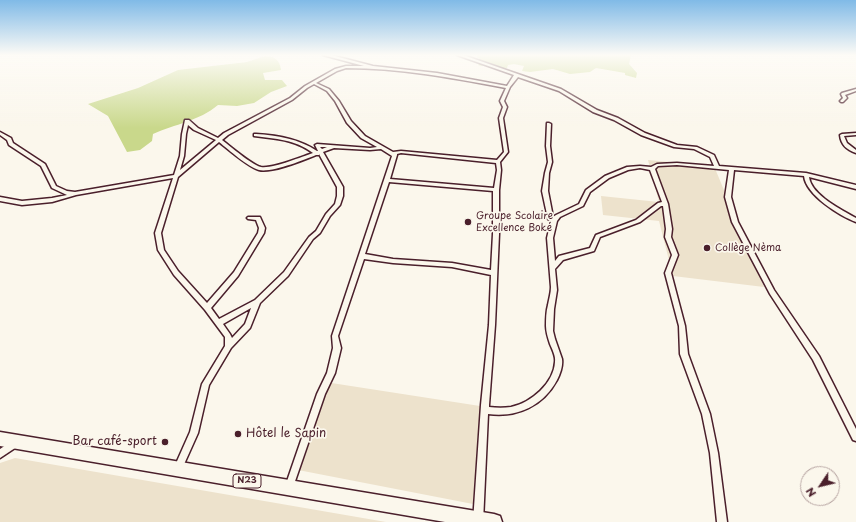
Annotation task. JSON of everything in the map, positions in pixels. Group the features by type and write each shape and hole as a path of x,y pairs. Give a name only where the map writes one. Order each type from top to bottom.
{"highway":[{"name":"N23","path":"0,439 478,521 494,522"}],"street":[{"path":"0,199 22,203 52,200 75,194 176,176 219,140 242,125 291,99 306,87 320,79"},
{"path":"467,79 508,87"},
{"path":"478,521 485,406 492,325 498,162 506,152 501,118 505,107 502,101 508,87 514,79"},
{"path":"527,79 560,90 595,111 616,119 643,134 676,146 695,148 712,156 717,168"},
{"path":"314,83 328,90 337,101 349,122 363,137 381,148 394,153 401,152 498,162"},
{"path":"842,101 844,98 843,94 856,90"},
{"path":"229,346 228,336 208,308 176,273 160,250 158,233 182,156 187,121 196,129 219,140 252,165 261,169 275,168 319,153"},
{"path":"549,124 548,146 550,162 546,172 545,191 549,215 551,219 554,220"},
{"path":"0,133 9,139 11,144 43,165 54,187 66,193 75,194"},
{"path":"856,134 842,135 846,146 856,152"},
{"path":"256,135 298,142 319,153"},
{"path":"218,323 257,302 286,274 311,238 321,228 339,199 340,187 319,153 317,145 370,149 381,148"},
{"path":"289,489 321,394 332,373 337,348 335,336 373,217 388,180 394,153"},
{"path":"485,406 487,410 494,412 504,412 519,408 538,398 556,374 559,360 550,336 550,309 554,291 550,238 554,220 558,216 581,205 588,191 607,177 627,169 640,167 652,169 658,165 664,166 670,164 806,175 856,187"},
{"path":"652,169 665,204 669,228 668,237 675,254 668,273 682,326 684,354 706,414 714,453 722,522"},
{"path":"732,169 728,197 735,222 772,292 816,358 856,437"},
{"path":"806,175 808,185 819,195 837,210 856,220"},
{"path":"388,180 496,190"},
{"path":"552,268 561,258 592,249 598,236 638,221 660,204 665,204"},
{"path":"208,308 236,274 261,233 262,228 258,218 250,218"},
{"path":"361,256 393,261 452,265 494,273"},
{"path":"178,470 194,433 206,384 229,346 248,326 257,302"},
{"path":"0,454 17,442"}],"shaded area":[{"name":"Collège Nèma","path":"648,160 714,166 764,287 673,276 659,221 603,215 601,196 659,202"},
{"path":"325,382 480,406 473,504 298,470"},
{"path":"15,458 386,522 0,522 0,463"}],"green space":[{"path":"157,79 282,80 287,86 271,92 254,103 237,106 218,105 195,119 153,134 152,141 140,150 127,152 108,116 88,104 138,88"}],"place":[{"name":"Groupe Scolaire Excellence Boké","path":"468,222"},
{"name":"Collège Nèma","path":"707,248"},
{"name":"Hôtel le Sapin","path":"238,434"},
{"name":"Bar café-sport","path":"165,442"}]}
